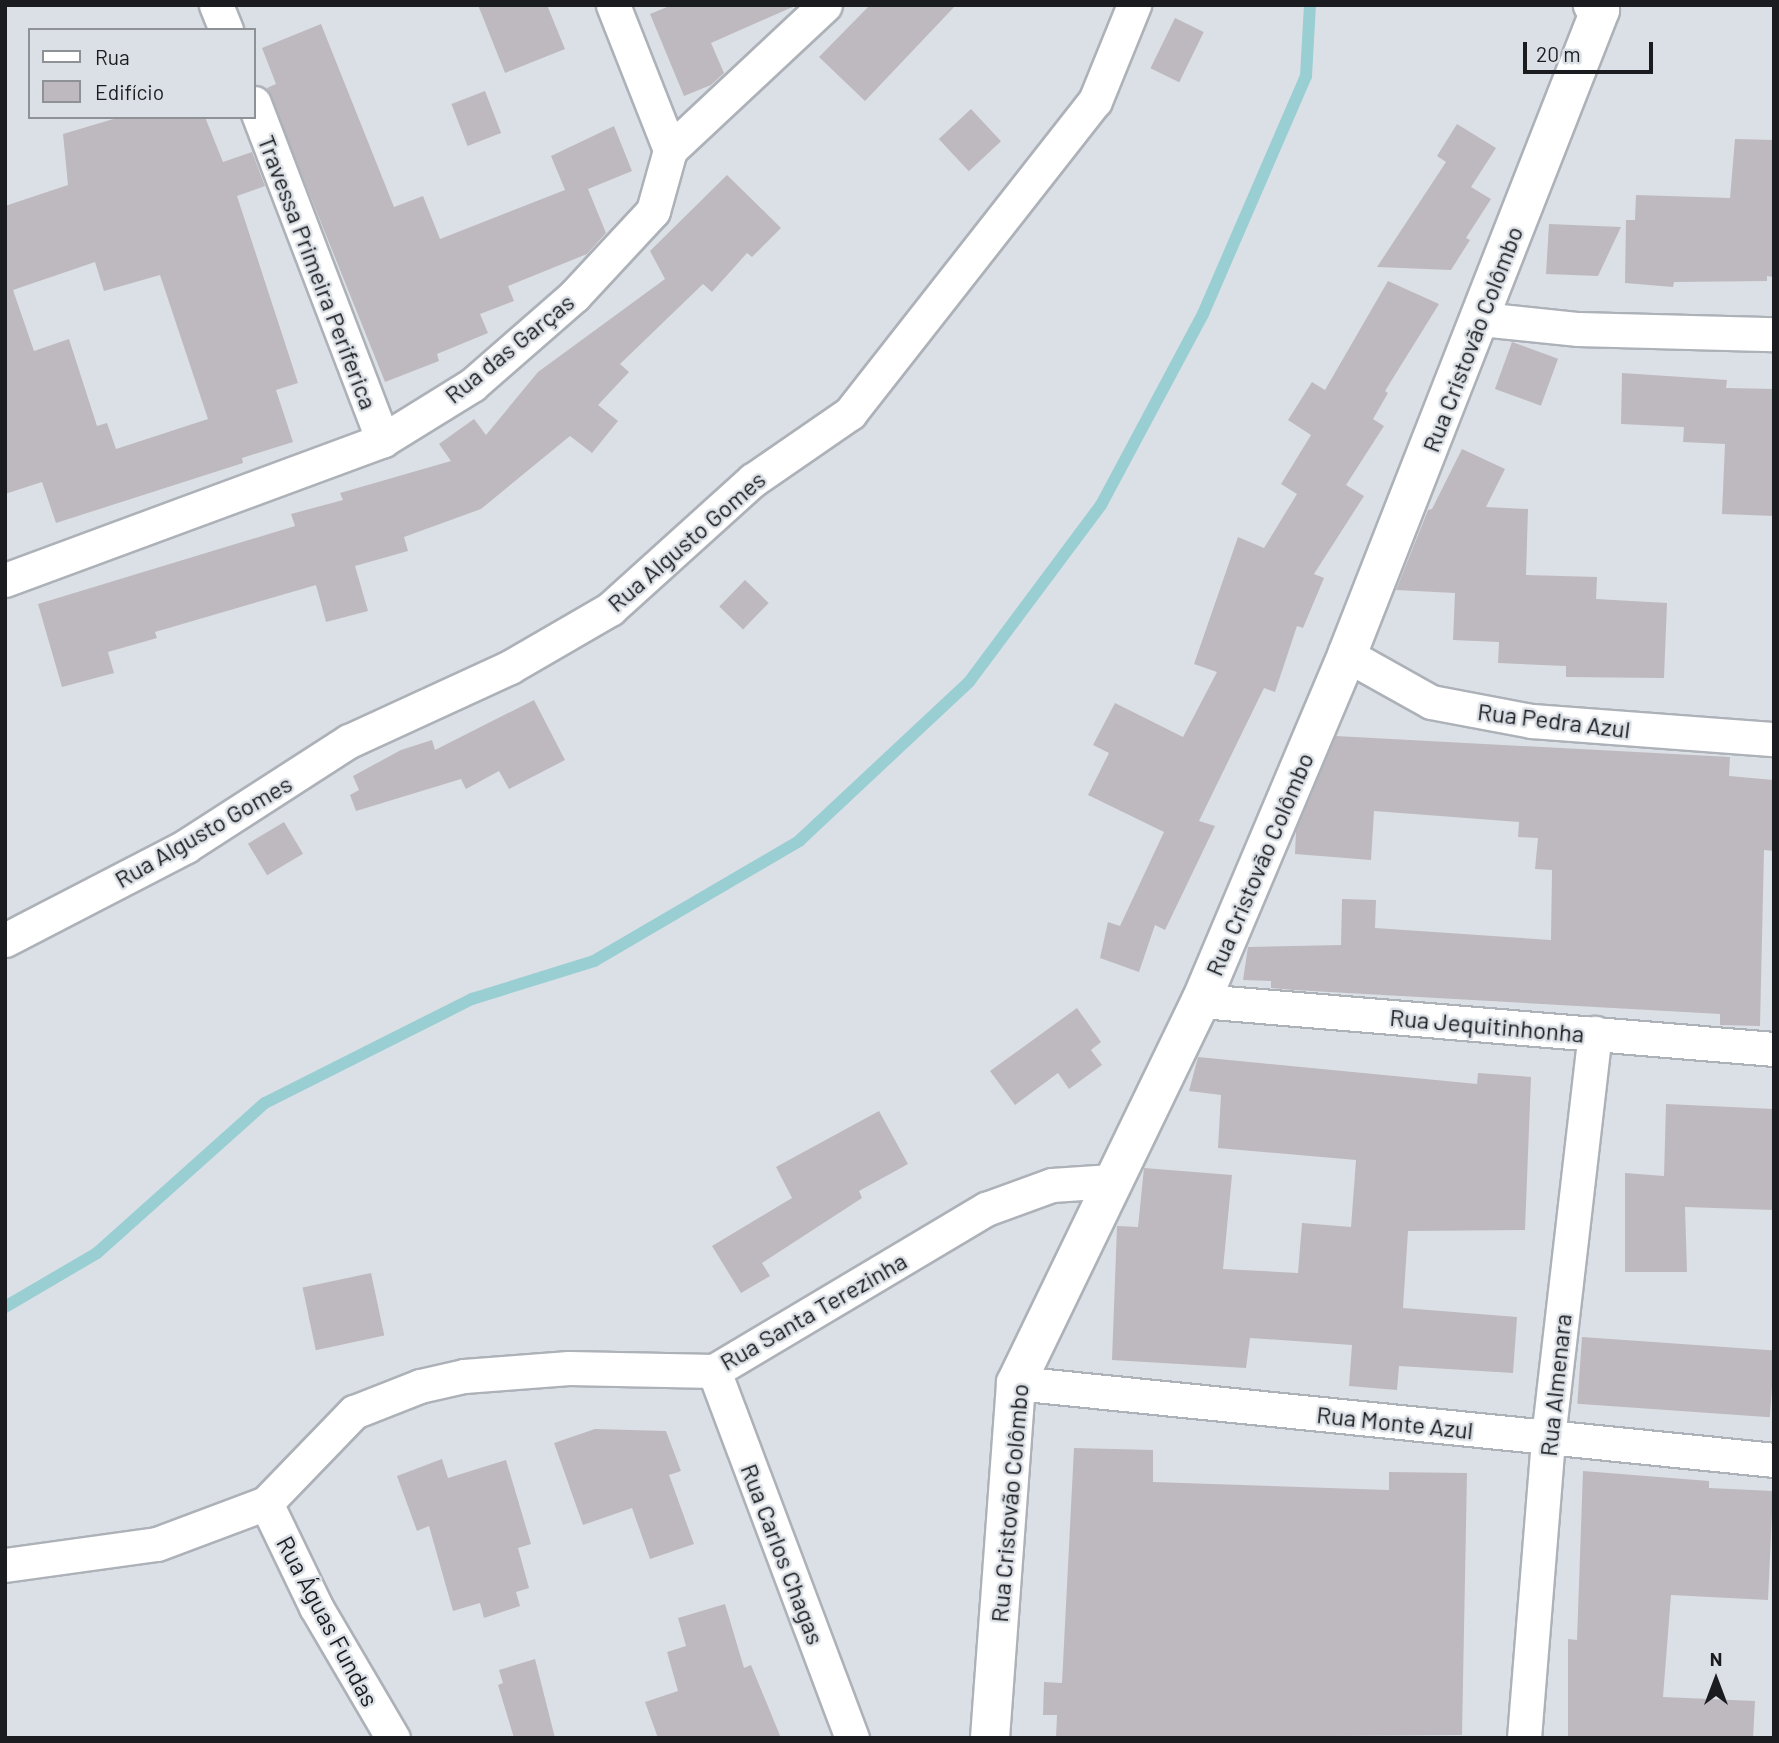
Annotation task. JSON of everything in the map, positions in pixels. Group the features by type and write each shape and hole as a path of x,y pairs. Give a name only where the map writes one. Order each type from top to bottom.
{"street":[{"path":"216,5 225,28"},
{"path":"613,5 670,150 825,5"},
{"name":"Rua Algusto Gomes","path":"5,940 186,846 349,741 510,667 610,609 753,480 850,413 1095,101 1134,5"},
{"name":"Rua Cristovão Colômbo","path":"990,1738 1016,1383 1201,1001 1347,655 1481,319 1598,7"},
{"name":"Travessa Primeira Periferica","path":"256,108 383,440"},
{"name":"Rua das Garças","path":"5,580 383,440 472,385 574,296 653,211 670,150"},
{"path":"1481,319 1578,329 1774,334"},
{"name":"Rua Pedra Azul","path":"1347,655 1431,702 1532,721 1774,739"},
{"name":"Rua Jequitinhonha","path":"1201,1001 1774,1049"},
{"name":"Rua Almenara","path":"1524,1738 1548,1438 1595,1033"},
{"name":"Rua Santa Terezinha","path":"5,1565 157,1544 266,1503 354,1412 420,1386 464,1376 569,1368 714,1371 986,1209 1052,1185 1112,1181"},
{"name":"Rua Carlos Chagas","path":"714,1371 852,1738"},
{"name":"Rua Monte Azul","path":"1016,1383 1774,1460"},
{"name":"Rua Águas Fundas","path":"266,1503 316,1607 393,1738"}],"building":[{"path":"478,5 547,5 565,49 505,73"},
{"path":"672,5 797,5 711,43 724,73 711,85 684,96 650,14"},
{"path":"870,5 956,5 865,101 819,57"},
{"path":"1175,18 1204,32 1179,82 1150,68"},
{"path":"321,24 394,207 423,196 440,239 565,190 551,156 614,126 632,171 588,189 606,233 587,254 508,286 514,301 480,314 488,333 437,354 439,361 385,382 267,88 276,84 262,48"},
{"path":"485,91 501,133 468,146 451,104"},
{"path":"971,109 1001,141 969,171 939,139"},
{"path":"113,119 206,119 223,162 252,152 265,186 237,196 298,383 276,390 293,442 242,458 243,463 56,523 42,482 5,494 5,206 68,185 63,134","holes":["95,262 104,291 160,275 208,419 116,449 107,423 97,426 69,339 34,351 13,290"]},
{"path":"1457,124 1496,148 1471,187 1491,199 1466,238 1470,240 1451,270 1377,267 1446,162 1437,156"},
{"path":"1735,139 1774,140 1774,277 1767,276 1767,281 1674,282 1673,287 1625,283 1626,220 1635,220 1636,195 1730,198"},
{"path":"727,175 781,228 752,257 747,253 712,292 703,284 620,364 629,372 598,405 618,421 592,453 570,436 481,509 404,537 408,551 355,566 368,611 326,622 316,585 155,632 157,638 108,652 114,673 62,687 38,604 295,526 291,514 343,500 340,493 451,461 439,444 474,419 486,435 538,372 665,279 650,251"},
{"path":"1549,224 1621,227 1598,276 1546,274"},
{"path":"1388,281 1439,304 1385,391 1388,393 1373,419 1384,426 1346,485 1364,496 1314,574 1324,578 1303,628 1297,626 1275,692 1264,688 1199,821 1215,826 1165,930 1155,925 1139,972 1100,958 1108,922 1120,926 1164,832 1088,795 1109,753 1093,745 1115,703 1183,737 1217,672 1194,664 1238,537 1264,548 1297,494 1281,484 1311,435 1288,420 1312,382 1325,390"},
{"path":"1512,342 1558,359 1541,406 1495,389"},
{"path":"1622,373 1727,380 1726,388 1774,389 1774,516 1722,514 1725,444 1683,442 1684,427 1621,424"},
{"path":"1462,449 1505,469 1486,507 1528,509 1526,575 1597,577 1596,599 1667,603 1664,678 1566,677 1566,666 1498,663 1499,642 1453,640 1455,593 1396,590 1428,510 1432,509"},
{"path":"745,580 769,603 743,630 719,607"},
{"path":"534,700 565,760 509,789 499,771 466,789 461,779 356,811 350,795 359,790 353,776 401,750 432,740 435,750"},
{"path":"1336,736 1730,757 1729,776 1774,780 1774,851 1764,850 1760,1026 1720,1025 1720,1014 1294,990 1271,988 1271,981 1243,980 1248,947 1341,945 1342,899 1376,900 1375,928 1551,940 1552,870 1535,869 1538,838 1518,837 1519,822 1374,811 1371,860 1295,854 1296,831"},
{"path":"284,822 303,854 267,875 248,844"},
{"path":"1077,1008 1101,1042 1091,1050 1102,1065 1069,1089 1058,1073 1015,1105 990,1071"},
{"path":"1198,1057 1477,1084 1478,1073 1531,1077 1525,1230 1408,1231 1403,1308 1517,1317 1513,1373 1399,1366 1397,1390 1349,1386 1352,1345 1250,1338 1246,1368 1112,1360 1117,1226 1138,1227 1144,1168 1232,1175 1223,1269 1298,1273 1302,1223 1351,1227 1356,1160 1218,1148 1221,1095 1189,1091"},
{"path":"1666,1104 1774,1109 1774,1210 1685,1207 1687,1272 1625,1272 1625,1173 1664,1176"},
{"path":"879,1111 908,1164 859,1191 862,1198 762,1263 770,1276 741,1293 712,1246 792,1198 776,1167"},
{"path":"371,1273 384,1336 316,1350 303,1288"},
{"path":"1582,1337 1774,1350 1770,1417 1577,1404"},
{"path":"595,1429 666,1431 681,1471 669,1475 694,1544 650,1559 632,1508 583,1525 554,1443"},
{"path":"1074,1448 1153,1450 1153,1482 1389,1490 1389,1472 1467,1473 1462,1735 1056,1738 1057,1715 1043,1715 1044,1682 1062,1683"},
{"path":"442,1459 448,1478 506,1460 531,1544 518,1548 529,1588 516,1592 520,1606 484,1618 480,1603 453,1611 429,1526 417,1531 397,1476"},
{"path":"1583,1471 1709,1481 1709,1488 1773,1491 1768,1600 1671,1595 1663,1697 1755,1701 1753,1738 1568,1736 1568,1639 1577,1640"},
{"path":"725,1604 744,1668 751,1665 781,1738 658,1738 645,1702 678,1691 667,1652 686,1646 678,1618"},
{"path":"535,1659 555,1738 514,1738 498,1685 503,1683 499,1670"}],"waterway":[{"path":"5,1307 97,1253 265,1103 472,999 594,961 799,841 969,682 1101,505 1203,314 1306,76 1310,5"}]}
